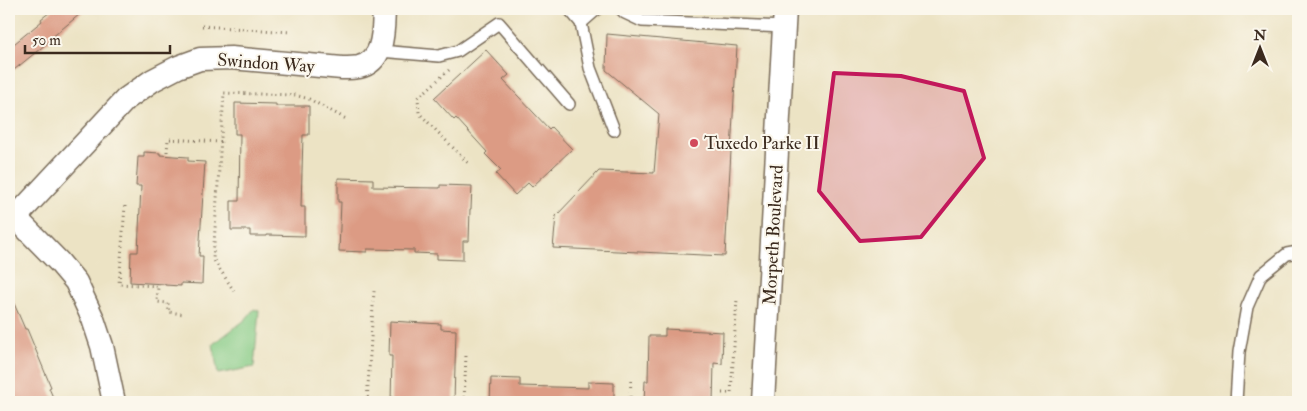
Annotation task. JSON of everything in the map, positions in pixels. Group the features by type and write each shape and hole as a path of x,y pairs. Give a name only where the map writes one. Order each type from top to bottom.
{"street":[{"path":"380,51 384,9"},
{"name":"Morpeth Boulevard","path":"763,402 785,18"},
{"name":"Swindon Way","path":"12,214 126,99 153,80 178,66 200,59 232,58 342,68 359,67 371,61 380,51"},
{"path":"12,214 76,282 102,346 114,402"}],"lane":[{"path":"569,9 581,24 590,68 614,130"},
{"path":"581,24 597,9"},
{"path":"621,9 642,21 785,18"},
{"path":"380,51 438,56 458,51 499,23 569,104"},
{"path":"1236,402 1239,352 1247,307 1260,276 1287,254 1298,252"}],"path":[{"path":"202,26 291,32"},
{"path":"444,54 452,68 418,98 419,113 470,165"},
{"path":"234,291 213,259 224,93 296,95 309,98 348,120"},
{"path":"168,152 168,139 221,142"},
{"path":"125,206 119,284 158,286 157,302 168,303 169,312 183,314"},
{"path":"367,402 374,291"},
{"path":"722,393 731,393 737,299"},
{"path":"464,402 466,355"},
{"path":"630,402 631,377"},
{"path":"264,402 274,400 313,402"}],"highlighted area":[{"path":"834,73 901,76 964,91 984,158 921,237 860,241 819,191"}],"green space":[{"path":"254,309 259,311 254,367 218,374 213,344 245,320"}],"building":[{"path":"54,9 86,9 9,74 9,48"},
{"name":"Tuxedo Parke II","path":"607,34 737,46 725,256 553,248 556,216 599,171 654,173 659,114 606,70"},
{"path":"486,50 509,75 503,80 549,129 551,127 572,149 532,187 528,183 515,195 496,174 501,170 485,154 487,152 456,118 454,120 434,98"},
{"path":"235,103 309,106 309,135 303,135 301,207 305,207 305,236 250,236 250,230 231,230 231,201 239,201 240,134 235,134"},
{"path":"144,152 188,157 188,161 205,162 199,256 203,256 202,284 181,283 181,286 130,282 131,252 138,252 141,186 136,186 138,157 144,157"},
{"path":"338,178 373,179 373,187 440,188 440,185 472,186 469,241 463,241 463,260 437,259 437,254 414,253 414,250 367,249 367,252 339,251 341,202 338,202"},
{"path":"9,292 25,329 27,329 51,387 49,388 55,402 9,402"},
{"path":"390,321 441,324 441,329 456,330 454,402 391,402 392,356 389,356"},
{"path":"665,329 723,332 722,364 714,363 713,402 644,402 645,381 648,381 649,336 665,336"},
{"path":"491,378 520,379 520,386 588,388 588,382 614,383 614,402 490,402"}],"place":[{"name":"Tuxedo Parke II","path":"694,143"}]}
